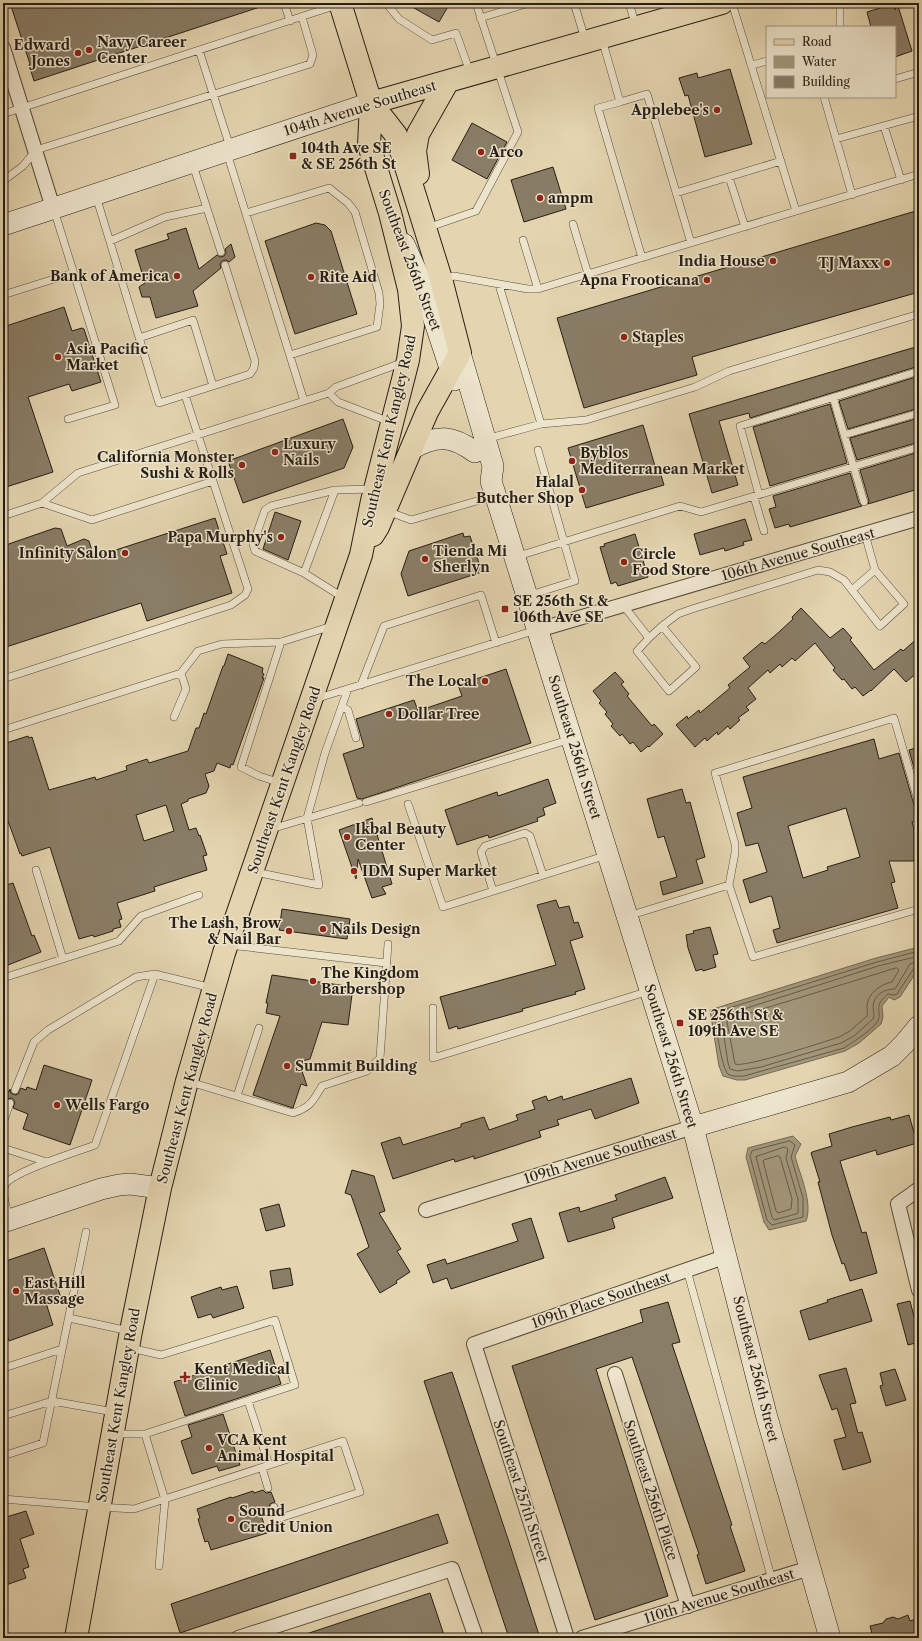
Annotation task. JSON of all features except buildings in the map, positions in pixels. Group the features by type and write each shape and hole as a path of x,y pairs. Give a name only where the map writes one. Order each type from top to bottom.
{"main road":[{"name":"Southeast 256th Street","path":"341,3 372,102 396,135 426,228 441,279 455,361 480,446 481,470 493,488 573,738 694,1127 766,1414 830,1638"},
{"name":"104th Avenue Southeast","path":"3,225 372,102 713,4"},
{"path":"419,205 418,167 415,151 418,134 448,81"},
{"name":"Southeast 256th Street","path":"372,102 369,145 390,213 455,361"},
{"name":"Southeast Kent Kangley Road","path":"76,1638 116,1412 160,1188 187,1081 227,944 361,555 375,489 408,360 413,326 409,289 390,213"},
{"name":"Southeast Kent Kangley Road","path":"361,555 378,527 413,448 427,412 455,361"},
{"path":"385,511 382,501 399,433 396,424 392,423"},
{"path":"413,448 432,440 450,439 480,446"},
{"name":"109th Avenue Southeast","path":"694,1127 848,1082 892,1056 919,1026"},
{"path":"6,1221 101,1189 130,1184 160,1188"}],"street":[{"path":"3,48 6,65 36,150 53,208"},
{"name":"106th Avenue Southeast","path":"538,630 919,518"},
{"name":"109th Avenue Southeast","path":"426,1210 694,1127"},
{"path":"919,1189 898,1204 919,1290"},
{"name":"109th Place Southeast","path":"474,1344 727,1256"},
{"name":"Southeast 257th Street","path":"474,1344 567,1638"},
{"name":"Southeast 256th Place","path":"615,1374 688,1606"},
{"name":"110th Avenue Southeast","path":"582,1638 810,1568"},
{"path":"238,1638 452,1569 476,1638"}],"lane":[{"path":"284,3 290,20"},
{"path":"3,114 341,3"},
{"path":"386,3 399,18 432,40 456,33 470,74"},
{"path":"426,228 476,211 518,132 476,3"},
{"path":"480,18 529,3"},
{"path":"574,3 594,39 620,102"},
{"path":"629,3 637,27"},
{"path":"732,3 796,212"},
{"path":"840,3 840,26"},
{"path":"3,181 23,166 36,150 310,64 314,55 302,17"},
{"path":"199,50 213,94 246,213 304,401"},
{"path":"752,65 766,61"},
{"path":"896,79 919,72"},
{"path":"642,258 598,108 647,94 691,243"},
{"path":"824,98 852,194"},
{"path":"836,139 919,116"},
{"path":"884,126 901,180"},
{"path":"676,193 781,161"},
{"path":"192,162 221,252"},
{"path":"441,279 459,277 528,290 538,288 919,174"},
{"path":"729,177 745,227"},
{"path":"246,213 329,188 348,203 357,220 379,293 380,304 377,327 290,355"},
{"path":"95,194 159,403 250,374 254,368 255,361 225,265"},
{"path":"53,208 115,405 68,419"},
{"path":"110,241 164,217 207,208"},
{"path":"573,224 588,274"},
{"path":"523,240 538,288"},
{"path":"3,295 73,272"},
{"path":"499,285 541,424"},
{"path":"480,446 541,424 586,420 695,387 729,371 919,314"},
{"path":"139,338 194,320 213,386"},
{"path":"3,516 42,503 78,473 329,393 336,387 408,360"},
{"path":"764,531 740,426 919,371"},
{"path":"329,393 338,402 392,423"},
{"path":"3,678 231,605 245,595 248,589 185,395"},
{"path":"833,397 864,502"},
{"path":"844,435 919,413"},
{"path":"515,557 680,506 701,512 919,447"},
{"path":"528,596 575,581 538,450"},
{"path":"42,503 92,520 213,481"},
{"path":"385,511 411,520 493,488"},
{"path":"346,600 304,573 255,551 253,544 265,510 271,506 335,490 375,489"},
{"path":"304,573 335,490"},
{"path":"662,626 696,667 669,691 637,651 662,626 678,614 818,570 830,572 844,580 880,626 904,604 875,570 865,534"},
{"path":"852,590 875,570"},
{"path":"361,685 384,626 474,597 481,595 496,643"},
{"path":"624,605 649,638"},
{"path":"3,730 182,673 198,651 204,649 222,644 281,642 338,624"},
{"path":"312,700 538,630"},
{"path":"281,642 241,768 259,776 282,783"},
{"path":"174,716 186,689 182,673"},
{"path":"252,871 319,885 307,818 325,754 348,689"},
{"path":"342,707 348,710 356,738"},
{"path":"919,804 894,718 716,773 735,844 736,853 729,885 753,957 919,909"},
{"path":"267,830 363,803 573,738"},
{"path":"408,804 443,906 609,854"},
{"path":"493,891 480,852 485,846 525,833 530,836 543,875"},
{"path":"36,870 63,959"},
{"path":"628,916 729,885"},
{"path":"3,978 119,941 140,916 199,895"},
{"path":"227,944 386,964"},
{"path":"187,1081 293,1113 304,1109 311,1104 322,1086 367,1071 380,1058 388,944"},
{"path":"15,1090 34,1042 48,1030 136,977 154,974 214,989"},
{"path":"6,1221 3,1194 6,1184 12,1178 47,1162 95,1145 154,974"},
{"path":"433,1008 433,1058 651,990"},
{"path":"237,1096 259,1028"},
{"path":"3,1123 10,1103"},
{"path":"3,1148 47,1162"},
{"path":"3,1456 43,1443 86,1232"},
{"path":"687,1270 772,1580"},
{"path":"68,1318 130,1340 161,1355 275,1320 295,1385 145,1434 113,1434"},
{"path":"4,1368 62,1349"},
{"path":"3,1416 52,1401 116,1412"},
{"path":"248,1401 269,1465"},
{"path":"145,1434 165,1500 159,1566"},
{"path":"3,1499 99,1508 134,1509 343,1441 360,1492 277,1518 274,1507"},
{"path":"262,1468 268,1488"}],"water":[{"path":"919,947 919,968 900,997 894,1000 889,997 882,1006 883,1017 881,1024 859,1043 845,1051 745,1080 737,1080 723,1076 719,1066 710,1010 876,958"},
{"path":"793,1136 801,1144 795,1156 803,1180 807,1198 808,1214 806,1221 769,1230 764,1222 746,1157 748,1148"}],"place":[{"name":"Navy Career Center","path":"89,50"},
{"name":"Edward Jones","path":"78,53"},
{"name":"Applebee's","path":"717,110"},
{"name":"Arco","path":"481,152"},
{"name":"104th Ave SE & SE 256th St","path":"293,156"},
{"name":"ampm","path":"540,198"},
{"name":"India House","path":"773,261"},
{"name":"TJ Maxx","path":"887,263"},
{"name":"Bank of America","path":"177,276"},
{"name":"Rite Aid","path":"311,277"},
{"name":"Apna Frooticana","path":"707,280"},
{"name":"Staples","path":"624,337"},
{"name":"Asia Pacific Market","path":"58,357"},
{"name":"Luxury Nails","path":"275,452"},
{"name":"Byblos Mediterranean Market","path":"572,461"},
{"name":"California Monster Sushi & Rolls","path":"242,465"},
{"name":"Halal Butcher Shop","path":"582,490"},
{"name":"Papa Murphy's","path":"281,537"},
{"name":"Infinity Salon","path":"125,553"},
{"name":"Tienda Mi Sherlyn","path":"425,559"},
{"name":"Circle Food Store","path":"624,562"},
{"name":"SE 256th St & 106th Ave SE","path":"505,609"},
{"name":"The Local","path":"485,681"},
{"name":"Dollar Tree","path":"389,714"},
{"name":"Ikbal Beauty Center","path":"347,837"},
{"name":"IDM Super Market","path":"354,871"},
{"name":"Nails Design","path":"323,929"},
{"name":"The Lash, Brow & Nail Bar","path":"289,931"},
{"name":"The Kingdom Barbershop","path":"313,981"},
{"name":"SE 256th St & 109th Ave SE","path":"680,1023"},
{"name":"Summit Building","path":"287,1066"},
{"name":"Wells Fargo","path":"57,1105"},
{"name":"East Hill Massage","path":"16,1291"},
{"name":"Kent Medical Clinic","path":"185,1377"},
{"name":"VCA Kent Animal Hospital","path":"209,1448"},
{"name":"Sound Credit Union","path":"231,1519"}]}
